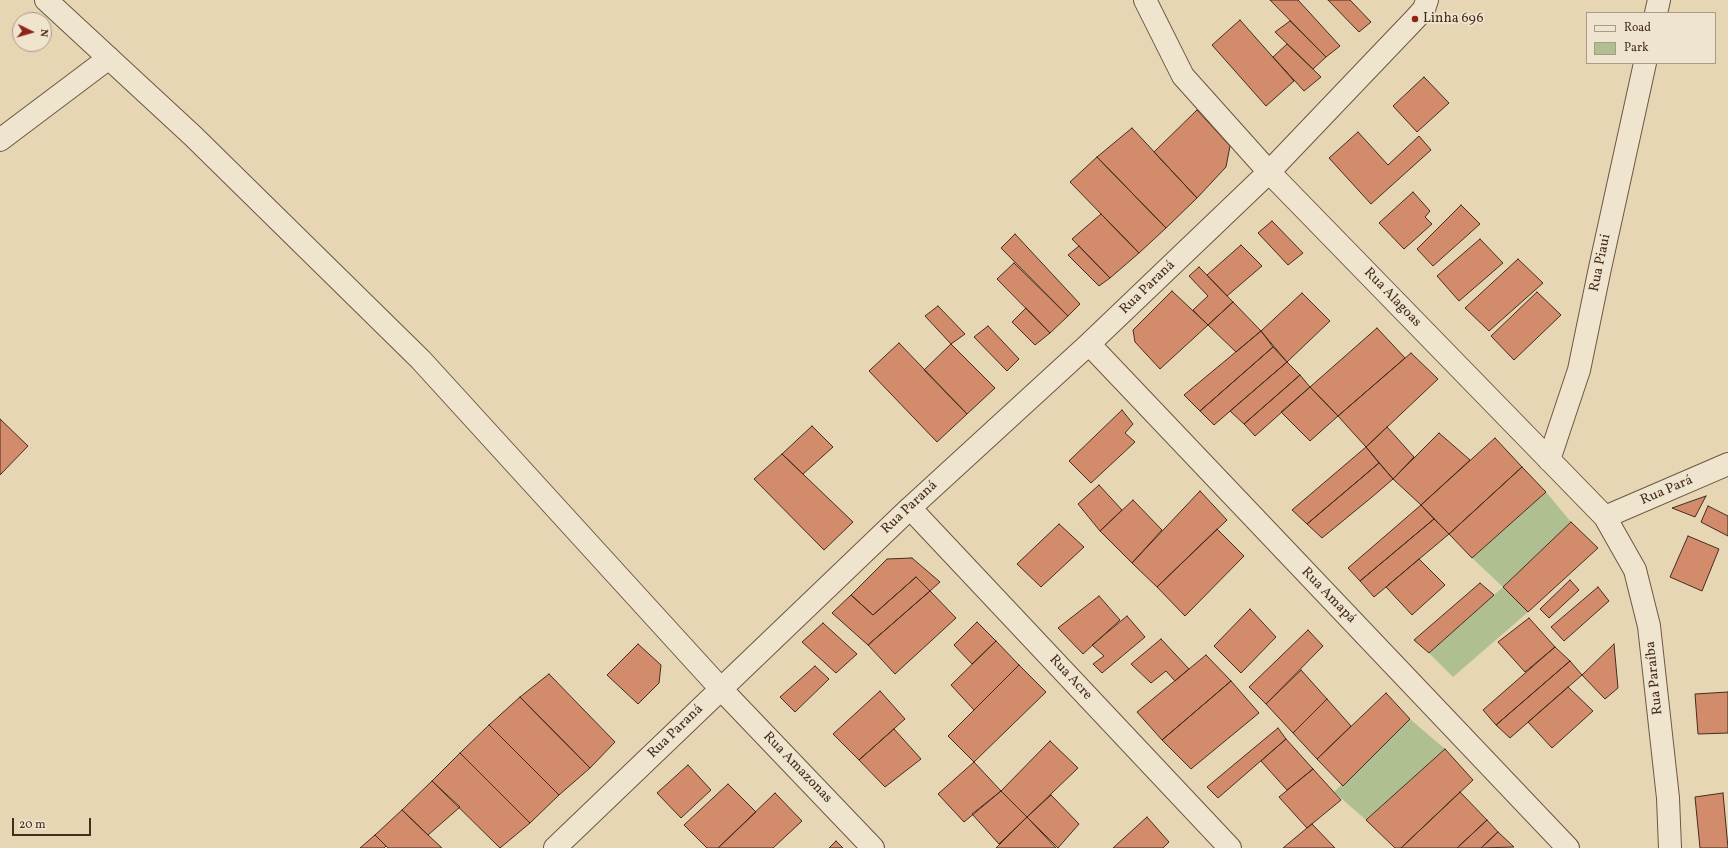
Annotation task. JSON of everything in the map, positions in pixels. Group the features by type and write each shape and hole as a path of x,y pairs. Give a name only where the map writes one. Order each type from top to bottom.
{"street":[{"name":"Rua Amazonas","path":"46,0 193,136 421,360 722,689 873,848"},
{"name":"Rua Alagoas","path":"1145,0 1183,76 1269,172 1606,517"},
{"name":"Rua Paraná","path":"555,848 910,508 1089,344 1269,172 1415,19 1424,9 1427,0"},
{"path":"1656,12 1659,0"},
{"path":"0,140 109,58"},
{"name":"Rua Piaui","path":"1549,460 1580,370 1601,261 1645,64"},
{"name":"Rua Amapá","path":"1089,344 1568,848"},
{"name":"Rua Pará","path":"1606,517 1728,464"},
{"name":"Rua Acre","path":"910,508 1230,848"},
{"name":"Rua Paraíba","path":"1606,517 1635,570 1649,626 1668,798 1670,848"}],"green space":[{"path":"1546,492 1571,522 1503,587 1472,558"},
{"path":"1503,587 1528,612 1453,677 1429,653"},
{"path":"1410,719 1445,749 1366,820 1334,792"}],"building":[{"path":"1270,0 1298,0 1340,46 1326,57"},
{"path":"1328,0 1350,0 1371,22 1359,32"},
{"path":"1240,20 1294,81 1266,106 1212,45"},
{"path":"1290,21 1326,57 1313,69 1275,32"},
{"path":"1287,44 1321,77 1304,91 1273,57"},
{"path":"1424,77 1449,103 1417,132 1393,106"},
{"path":"1197,110 1230,146 1226,167 1197,198 1154,152"},
{"path":"1132,128 1197,198 1166,228 1097,157"},
{"path":"1358,132 1388,165 1419,136 1431,150 1371,204 1329,158"},
{"path":"1097,157 1166,228 1139,253 1070,182"},
{"path":"1413,192 1430,211 1425,217 1432,224 1404,249 1379,223"},
{"path":"1461,205 1480,224 1433,266 1417,249"},
{"path":"1101,214 1139,253 1110,278 1072,239"},
{"path":"1272,221 1303,253 1288,265 1258,233"},
{"path":"1015,234 1080,304 1068,316 1001,248"},
{"path":"1480,239 1503,263 1459,301 1437,276"},
{"path":"1241,245 1262,266 1227,296 1207,275"},
{"path":"1079,246 1110,278 1099,286 1068,255"},
{"path":"1518,259 1543,283 1489,331 1465,308"},
{"path":"1014,263 1068,316 1050,333 997,279"},
{"path":"1199,267 1233,302 1208,325 1193,310 1208,296 1189,276"},
{"path":"1172,291 1208,325 1160,369 1135,342 1133,330"},
{"path":"1537,292 1561,315 1514,360 1491,336"},
{"path":"1302,293 1330,321 1287,362 1261,331"},
{"path":"1233,302 1261,331 1236,352 1208,325"},
{"path":"938,306 965,334 951,344 925,316"},
{"path":"1026,308 1050,333 1035,345 1012,322"},
{"path":"988,326 1019,359 1007,371 974,337"},
{"path":"1377,328 1405,358 1338,416 1310,387"},
{"path":"1261,331 1273,347 1200,411 1184,395"},
{"path":"899,343 967,414 937,442 869,371"},
{"path":"951,344 995,388 967,414 924,370"},
{"path":"1273,347 1287,362 1214,425 1200,411"},
{"path":"1411,353 1438,379 1366,447 1338,416"},
{"path":"1287,362 1300,375 1244,424 1230,411"},
{"path":"1300,375 1310,387 1255,436 1244,424"},
{"path":"1310,387 1338,416 1310,441 1281,412"},
{"path":"1122,410 1133,424 1125,433 1135,442 1091,483 1069,461"},
{"path":"0,419 28,446 0,475"},
{"path":"812,426 833,447 803,474 782,454"},
{"path":"1387,427 1414,457 1393,479 1366,447"},
{"path":"1439,433 1470,460 1421,505 1393,479"},
{"path":"1495,438 1522,467 1449,534 1421,505"},
{"path":"1366,447 1379,463 1307,524 1292,510"},
{"path":"782,454 853,522 824,550 754,479"},
{"path":"1379,463 1393,479 1372,497 1322,538 1307,524"},
{"path":"1522,467 1546,492 1472,558 1449,534"},
{"path":"1099,485 1122,510 1100,531 1078,504"},
{"path":"1200,491 1227,520 1157,587 1132,563"},
{"path":"1706,496 1695,517 1672,508"},
{"path":"1133,500 1162,530 1132,563 1100,531"},
{"path":"1421,505 1434,519 1360,581 1348,568"},
{"path":"1708,506 1728,516 1728,536 1701,522"},
{"path":"1434,519 1449,534 1374,597 1360,581"},
{"path":"1571,522 1598,548 1528,612 1503,587"},
{"path":"1059,524 1084,547 1041,587 1017,564"},
{"path":"1217,529 1244,556 1185,616 1157,587"},
{"path":"1688,536 1719,549 1702,591 1670,577"},
{"path":"912,558 940,582 930,591 916,577 873,615 851,595 887,559"},
{"path":"1419,559 1445,585 1412,615 1386,587"},
{"path":"916,577 930,591 868,645 832,613 851,595 873,615"},
{"path":"1570,580 1579,590 1549,618 1540,609"},
{"path":"1480,583 1494,595 1429,653 1414,640"},
{"path":"1598,587 1609,601 1564,641 1551,627"},
{"path":"930,591 956,618 895,674 868,645"},
{"path":"1099,596 1120,620 1083,654 1058,628"},
{"path":"1250,609 1276,637 1241,673 1214,646"},
{"path":"1127,616 1145,637 1102,673 1093,664 1104,656 1092,645"},
{"path":"1529,618 1555,647 1525,672 1498,642"},
{"path":"977,622 996,641 972,664 954,645"},
{"path":"823,623 857,654 836,673 802,642"},
{"path":"1308,630 1323,646 1266,704 1249,687"},
{"path":"1161,639 1189,669 1175,681 1166,671 1151,683 1131,664"},
{"path":"996,641 1019,665 974,710 951,685"},
{"path":"638,644 661,665 659,683 638,704 607,675"},
{"path":"1614,644 1618,688 1605,699 1582,675"},
{"path":"1555,647 1570,661 1496,725 1483,710"},
{"path":"1206,655 1231,681 1162,740 1137,712"},
{"path":"1570,661 1582,675 1510,738 1496,725"},
{"path":"1019,665 1046,692 974,762 948,736"},
{"path":"815,666 829,679 795,712 780,697"},
{"path":"1301,670 1327,699 1293,733 1266,704"},
{"path":"549,674 615,742 590,768 520,697"},
{"path":"1231,681 1259,713 1191,769 1162,740"},
{"path":"1568,687 1593,711 1552,748 1528,722"},
{"path":"880,691 905,719 859,760 833,734"},
{"path":"1728,692 1728,733 1698,734 1695,694"},
{"path":"1386,693 1410,719 1343,786 1317,759"},
{"path":"520,697 590,768 559,795 489,725"},
{"path":"1327,699 1351,726 1317,759 1293,733"},
{"path":"489,725 559,795 530,823 460,753"},
{"path":"1278,728 1286,739 1218,798 1207,787"},
{"path":"894,729 921,759 885,787 859,760"},
{"path":"1286,739 1313,769 1287,790 1261,761"},
{"path":"1050,741 1078,768 1027,817 1001,791"},
{"path":"1445,749 1473,780 1401,848 1395,848 1366,820"},
{"path":"460,753 530,823 500,848 432,781"},
{"path":"974,762 1001,791 964,822 938,794"},
{"path":"688,765 711,790 681,818 657,793"},
{"path":"1313,769 1341,800 1307,828 1279,797"},
{"path":"432,781 460,807 428,835 402,810"},
{"path":"728,784 756,812 718,848 707,848 684,825"},
{"path":"1001,791 1027,817 999,844 972,814"},
{"path":"1460,792 1487,820 1457,848 1401,848"},
{"path":"775,793 802,821 773,848 718,848"},
{"path":"1723,793 1728,848 1700,848 1695,797"},
{"path":"1051,795 1079,824 1058,848 1027,817"},
{"path":"402,810 442,848 388,848 375,835"},
{"path":"1027,817 1056,848 996,848"},
{"path":"1147,817 1169,842 1163,848 1113,848"},
{"path":"1487,820 1498,832 1481,848 1457,848"},
{"path":"1312,824 1335,848 1283,848 1307,828"},
{"path":"1498,832 1514,847 1481,848"},
{"path":"375,835 386,846 384,848 360,848"},
{"path":"836,841 843,848 829,848"}],"place":[{"name":"Linha 696","path":"1415,19"}]}
